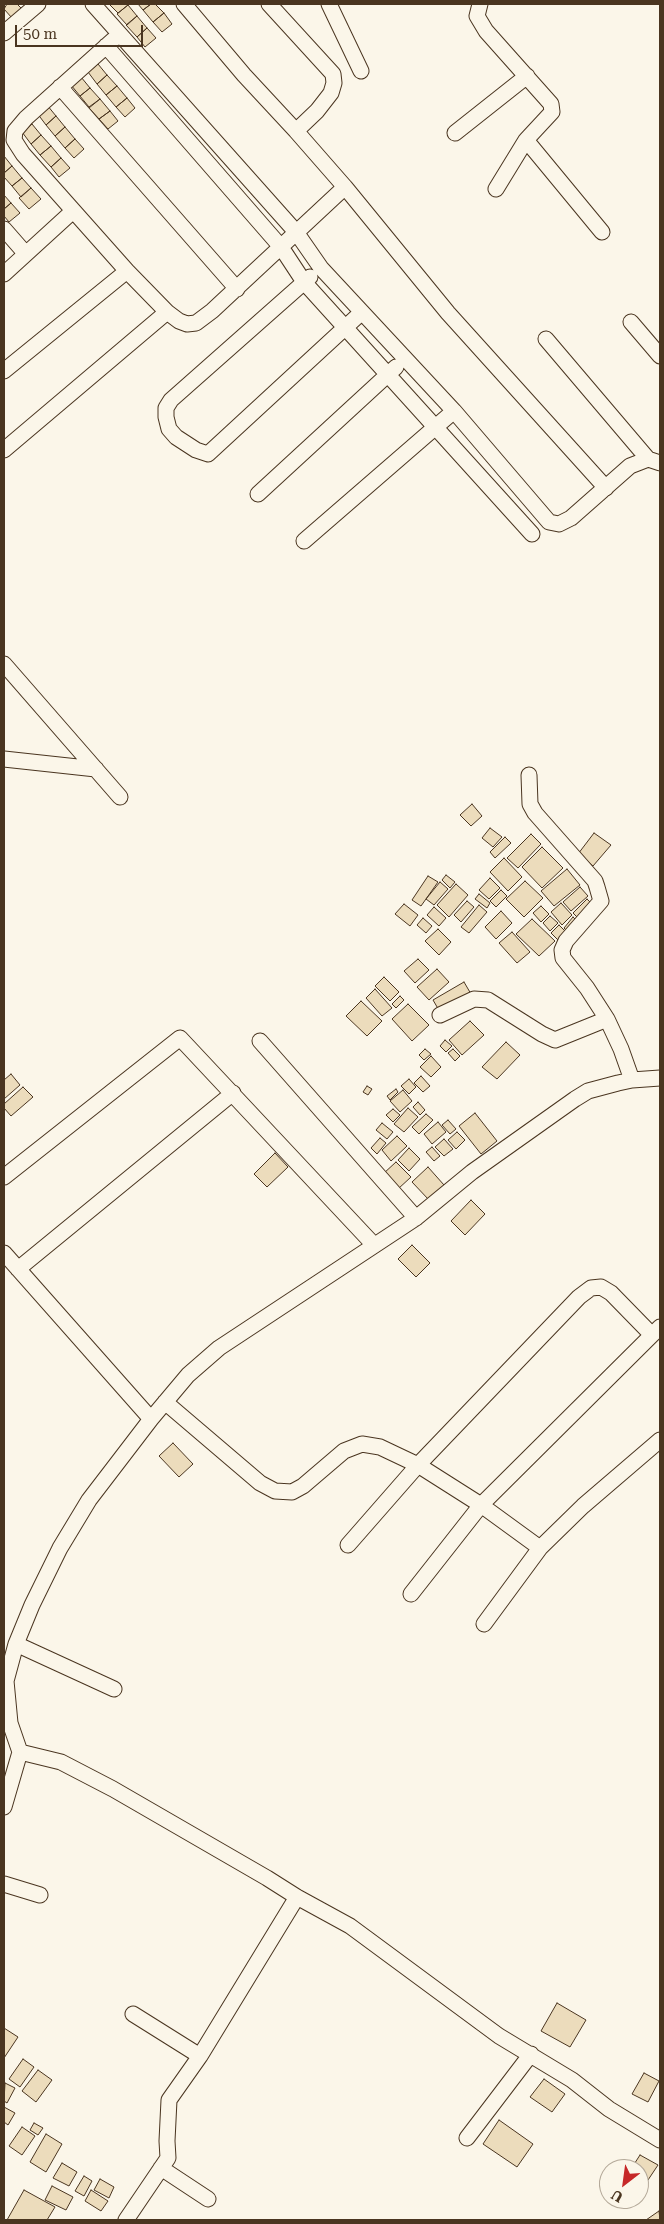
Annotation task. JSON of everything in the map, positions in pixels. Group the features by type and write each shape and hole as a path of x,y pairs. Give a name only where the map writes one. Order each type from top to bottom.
{"street":[{"path":"4,32 38,4"},
{"path":"93,4 296,232 321,268 454,411 549,522 559,524 571,518 630,466 654,461 546,339"},
{"path":"184,4 244,75 345,187 448,314 606,488"},
{"path":"269,4 332,74 334,83 331,93 317,111 296,131"},
{"path":"329,4 361,71"},
{"path":"480,4 477,16 486,31 551,104 552,112 526,140 496,189"},
{"path":"120,33 26,118 9,126 14,140 23,154 127,271 178,321 196,324 237,289 345,187"},
{"path":"106,46 281,247 304,282 532,534"},
{"path":"455,133 528,76"},
{"path":"60,88 237,289"},
{"path":"526,140 602,232"},
{"path":"4,274 73,211"},
{"path":"4,229 26,253"},
{"path":"321,268 170,400 166,408 166,417 169,429 176,437 196,450 208,454 362,312"},
{"path":"4,371 127,271"},
{"path":"4,450 167,312"},
{"path":"631,322 660,356"},
{"path":"258,494 405,359"},
{"path":"304,541 454,411"},
{"path":"4,664 120,797"},
{"path":"4,758 96,770"},
{"path":"528,775 530,804 535,813 594,881 597,887 601,901 566,941 562,950 563,958 587,988 607,1019 622,1049 632,1080"},
{"path":"440,1016 474,999 488,1000 542,1034 555,1040 607,1019"},
{"path":"4,1177 180,1038 374,1245"},
{"path":"260,1041 416,1218"},
{"path":"4,1807 20,1752 5,1704 6,1682 16,1644 32,1605 60,1548 89,1500 151,1419 188,1375 219,1348 416,1218 472,1172 575,1099 588,1091 632,1080 660,1078"},
{"path":"18,1269 233,1093"},
{"path":"4,1254 151,1419"},
{"path":"348,1546 418,1465 579,1297 591,1288 600,1287 611,1293 656,1331 481,1505 411,1594"},
{"path":"165,1402 260,1483 275,1491 292,1492 303,1486 344,1451 362,1444 380,1448 418,1465 481,1505 540,1548"},
{"path":"484,1624 540,1548 582,1506 660,1440"},
{"path":"16,1644 114,1690"},
{"path":"20,1752 61,1762 113,1789 267,1878 297,1898 333,1916 372,1941 449,2001 499,2036 572,2080 610,2109 660,2140"},
{"path":"4,1884 40,1895"},
{"path":"126,2220 168,2158 169,2100 200,2056 297,1898"},
{"path":"133,2014 200,2056"},
{"path":"467,2138 530,2054"},
{"path":"162,2168 208,2200"}],"building":[{"path":"7,4 17,4 22,9 12,18 4,9"},
{"path":"109,4 126,4 128,5 118,13"},
{"path":"138,4 151,4 143,10"},
{"path":"151,4 155,4 164,13 153,22 143,10"},
{"path":"128,5 137,16 127,25 117,14"},
{"path":"164,13 172,24 162,32 153,22"},
{"path":"137,16 147,28 137,37 126,25"},
{"path":"147,28 156,38 145,47 137,37"},
{"path":"98,64 107,75 97,84 88,72"},
{"path":"107,75 117,86 106,95 97,84"},
{"path":"81,77 90,88 80,96 71,85"},
{"path":"117,86 127,98 116,107 106,95"},
{"path":"90,88 100,99 89,107 80,96"},
{"path":"127,98 135,108 125,117 116,107"},
{"path":"100,99 110,111 99,119 89,108"},
{"path":"47,105 56,116 46,125 37,113"},
{"path":"110,111 118,121 108,129 99,119"},
{"path":"56,116 65,127 55,136 46,125"},
{"path":"32,124 41,135 31,144 22,132"},
{"path":"65,127 75,139 65,148 55,136"},
{"path":"41,135 51,146 40,155 31,144"},
{"path":"75,139 84,149 74,158 65,148"},
{"path":"51,146 61,158 51,167 40,155"},
{"path":"4,156 12,166 4,173"},
{"path":"61,158 70,168 59,177 51,167"},
{"path":"12,166 22,178 12,186 4,177 4,173"},
{"path":"22,178 31,188 21,197 12,186"},
{"path":"31,188 41,199 29,209 19,198"},
{"path":"4,195 11,203 4,209"},
{"path":"11,203 20,213 9,222 4,216 4,209"},
{"path":"472,804 482,816 471,826 460,815"},
{"path":"490,828 502,837 493,847 482,838"},
{"path":"594,833 611,845 593,866 578,854"},
{"path":"531,834 541,844 518,868 507,858"},
{"path":"505,837 511,843 495,858 490,852"},
{"path":"542,847 563,868 542,888 522,867"},
{"path":"504,858 522,877 508,891 490,872"},
{"path":"567,869 580,885 554,906 541,891"},
{"path":"446,875 455,882 450,888 442,880"},
{"path":"428,876 438,882 421,906 412,900"},
{"path":"490,878 500,888 489,899 479,890"},
{"path":"525,881 543,898 524,917 506,899"},
{"path":"440,882 448,889 434,905 426,899"},
{"path":"456,884 468,895 449,917 437,905"},
{"path":"580,887 588,896 571,911 563,902"},
{"path":"501,890 507,896 496,907 490,901"},
{"path":"479,894 490,903 487,908 475,899"},
{"path":"587,899 594,906 580,920 573,913"},
{"path":"467,901 474,907 461,922 454,915"},
{"path":"561,903 572,915 562,925 551,912"},
{"path":"404,904 418,915 410,926 395,914"},
{"path":"479,905 487,912 469,933 461,927"},
{"path":"541,906 549,914 541,922 533,913"},
{"path":"434,907 446,918 439,926 427,915"},
{"path":"501,911 512,923 496,939 485,927"},
{"path":"550,916 558,923 550,931 543,923"},
{"path":"573,917 578,922 568,932 564,928"},
{"path":"423,918 432,926 426,933 417,925"},
{"path":"532,919 555,941 539,956 516,934"},
{"path":"559,925 567,933 559,941 551,933"},
{"path":"438,929 451,942 439,955 425,941"},
{"path":"512,932 530,952 517,963 499,943"},
{"path":"418,959 429,970 415,983 404,971"},
{"path":"437,969 449,982 429,1000 417,987"},
{"path":"384,977 399,992 390,1001 375,986"},
{"path":"464,982 471,994 440,1012 433,1000"},
{"path":"375,989 392,1008 382,1016 366,998"},
{"path":"400,996 404,1000 396,1008 392,1004"},
{"path":"361,1001 382,1021 367,1036 346,1016"},
{"path":"408,1004 429,1025 412,1041 392,1019"},
{"path":"470,1021 484,1035 462,1055 449,1040"},
{"path":"445,1040 452,1046 446,1052 440,1046"},
{"path":"506,1042 520,1055 497,1079 482,1067"},
{"path":"425,1049 431,1054 424,1060 419,1055"},
{"path":"453,1049 460,1056 455,1061 448,1053"},
{"path":"431,1056 441,1067 431,1077 420,1067"},
{"path":"11,1074 20,1085 4,1099 4,1080"},
{"path":"421,1076 430,1086 423,1092 414,1083"},
{"path":"409,1079 416,1087 409,1094 401,1086"},
{"path":"367,1086 372,1089 368,1095 363,1092"},
{"path":"23,1087 33,1097 11,1116 4,1108 4,1104"},
{"path":"396,1089 398,1092 390,1100 387,1096"},
{"path":"403,1090 412,1101 400,1112 390,1101"},
{"path":"418,1102 425,1110 420,1115 413,1107"},
{"path":"408,1108 418,1117 404,1132 394,1124"},
{"path":"393,1109 400,1115 393,1122 386,1115"},
{"path":"475,1113 497,1141 481,1154 459,1126"},
{"path":"426,1114 433,1120 419,1134 412,1127"},
{"path":"448,1120 456,1129 450,1134 442,1125"},
{"path":"438,1122 446,1132 432,1144 424,1134"},
{"path":"382,1123 393,1132 387,1139 376,1130"},
{"path":"457,1132 465,1140 456,1149 448,1140"},
{"path":"397,1136 407,1146 391,1161 382,1150"},
{"path":"380,1138 386,1143 377,1154 371,1148"},
{"path":"444,1139 453,1149 444,1156 435,1147"},
{"path":"432,1147 440,1156 434,1161 426,1152"},
{"path":"409,1148 420,1159 409,1171 398,1160"},
{"path":"275,1153 288,1167 267,1187 254,1174"},
{"path":"396,1162 411,1177 398,1189 383,1174"},
{"path":"428,1167 444,1185 429,1200 412,1182"},
{"path":"471,1200 485,1214 465,1235 451,1221"},
{"path":"412,1245 430,1263 416,1277 398,1259"},
{"path":"173,1443 193,1464 179,1477 159,1456"},
{"path":"557,2003 586,2020 570,2047 541,2031"},
{"path":"4,2028 18,2037 4,2058"},
{"path":"23,2059 34,2067 20,2087 9,2079"},
{"path":"38,2070 52,2080 36,2102 22,2091"},
{"path":"644,2073 659,2081 648,2102 632,2094"},
{"path":"544,2079 565,2094 552,2112 530,2097"},
{"path":"5,2083 15,2088 7,2103 4,2101"},
{"path":"4,2107 15,2113 8,2125 4,2122"},
{"path":"499,2120 533,2144 517,2167 483,2144"},
{"path":"34,2123 43,2128 38,2135 30,2130"},
{"path":"22,2127 35,2136 22,2155 9,2146"},
{"path":"46,2134 62,2144 46,2172 30,2162"},
{"path":"640,2155 647,2159 637,2159"},
{"path":"649,2160 658,2165 649,2178"},
{"path":"62,2163 77,2172 69,2186 53,2178"},
{"path":"84,2176 92,2181 84,2196 75,2191"},
{"path":"100,2179 114,2187 109,2198 94,2190"},
{"path":"52,2186 73,2197 66,2210 45,2200"},
{"path":"24,2190 55,2207 47,2220 7,2220"},
{"path":"91,2190 108,2201 101,2211 85,2201"},
{"path":"659,2211 660,2220 646,2220"}]}
